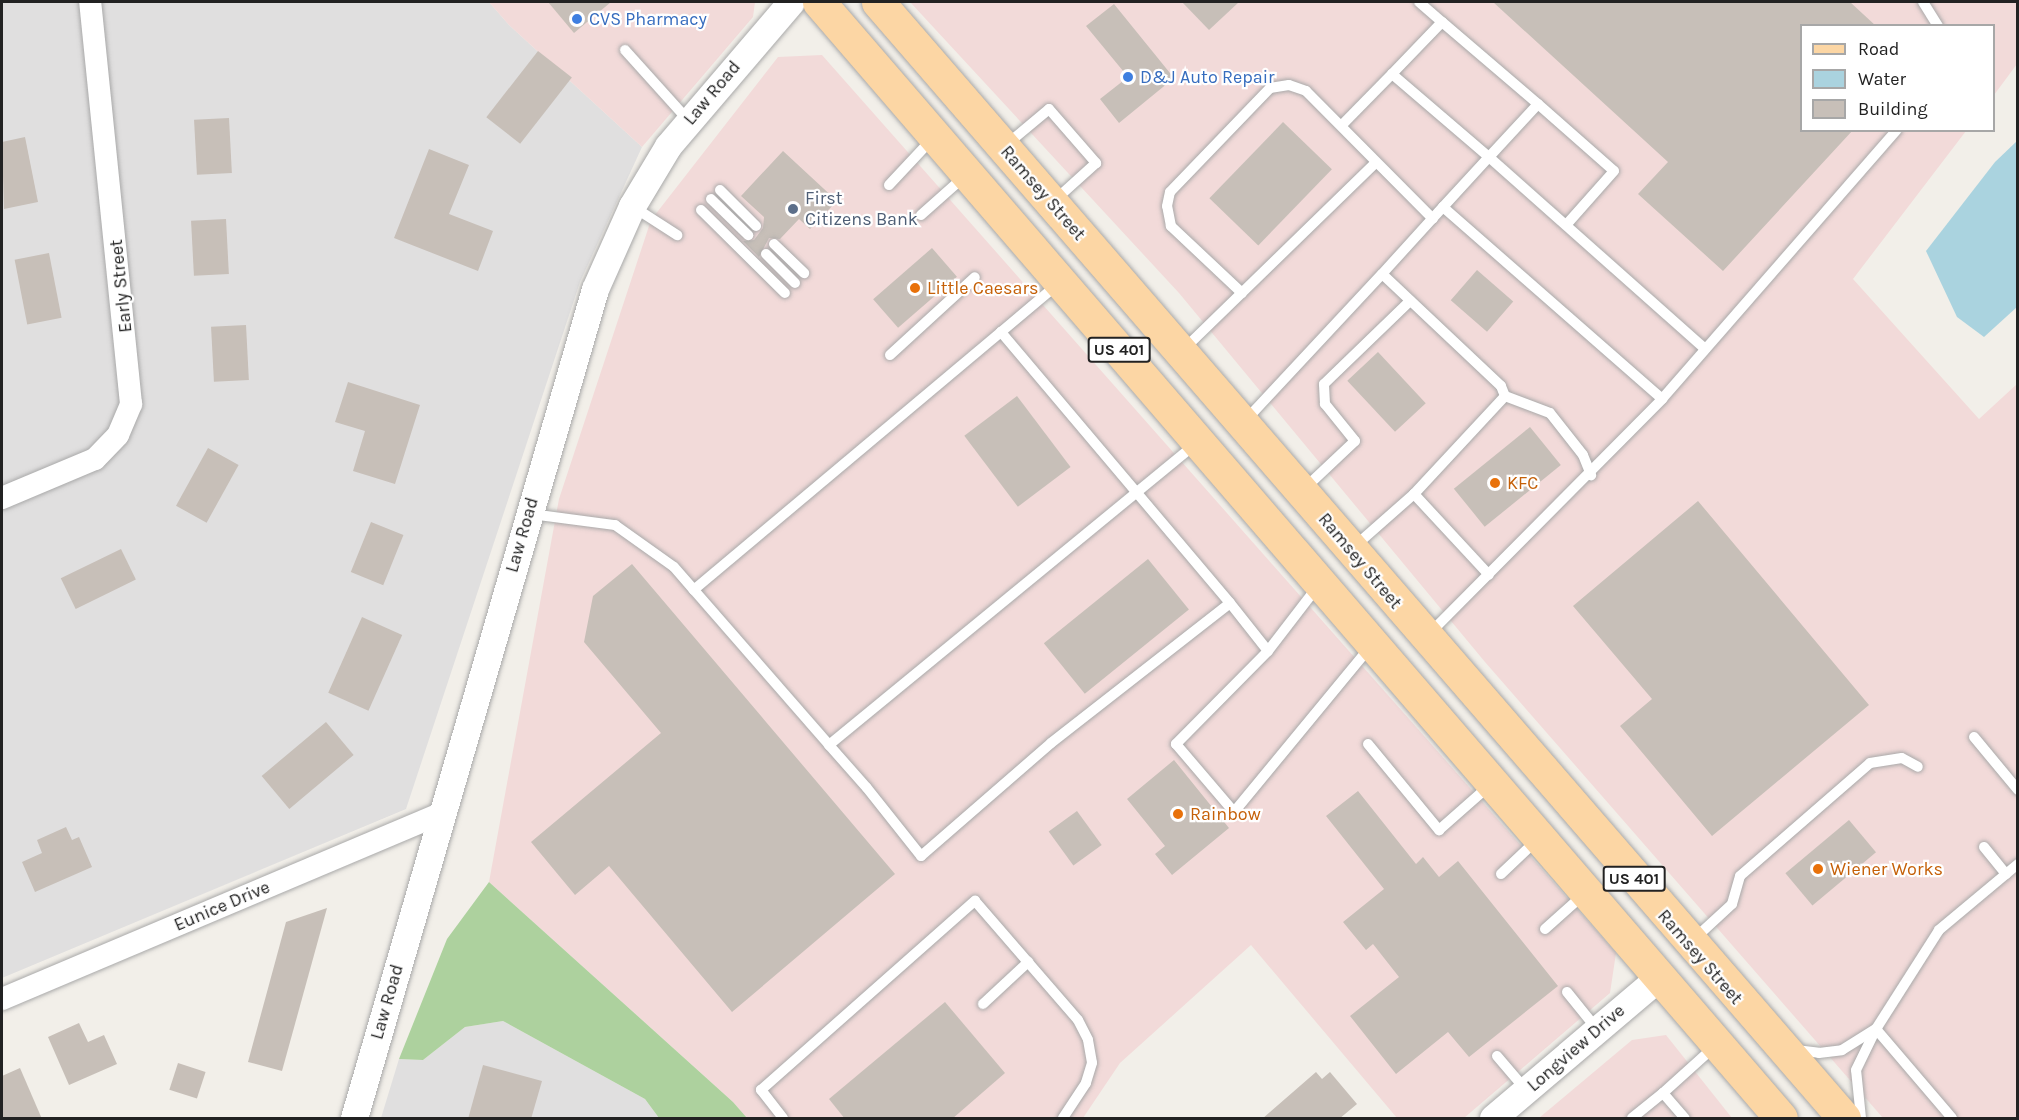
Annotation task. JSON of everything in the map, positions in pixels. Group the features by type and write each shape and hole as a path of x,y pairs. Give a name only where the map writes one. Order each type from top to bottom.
{"main road":[{"name":"US 401","path":"819,2 1780,1119"},
{"name":"Ramsey Street","path":"878,2 1778,1047 1844,1119"}],"street":[{"name":"Early Street","path":"2,498 95,459 118,435 131,404 90,2"},
{"name":"Law Road","path":"354,1119 591,300 632,206 688,120 791,2"},
{"name":"Eunice Drive","path":"2,999 442,813"},
{"name":"Longview Drive","path":"1504,1115 1526,1090 1659,977"}],"lane":[{"path":"1419,2 1614,171 1566,225"},
{"path":"1923,2 1937,24"},
{"path":"1342,125 1442,22"},
{"path":"625,50 688,120"},
{"path":"1392,74 1705,349"},
{"path":"1242,293 1171,226 1167,206 1170,192 1270,88 1289,85 1306,91 1342,125 1374,164 1433,219"},
{"path":"1242,424 1538,104"},
{"path":"1003,147 1049,110 1096,163 1052,204"},
{"path":"1426,638 1591,475 1662,399 1895,132"},
{"path":"889,185 935,136"},
{"path":"1180,353 1374,164"},
{"path":"921,215 967,174"},
{"path":"720,190 756,226"},
{"path":"711,199 747,236"},
{"path":"632,206 677,235"},
{"path":"1443,207 1662,399"},
{"path":"700,210 785,293"},
{"path":"774,244 804,273"},
{"path":"766,254 795,283"},
{"path":"1382,274 1501,386 1505,396 1550,413 1574,442 1591,475"},
{"path":"890,355 975,277"},
{"path":"694,590 1060,282"},
{"path":"1302,492 1355,441 1325,404 1324,384 1410,301"},
{"path":"1001,332 1138,491 1268,651"},
{"path":"1350,550 1414,494 1505,396"},
{"path":"829,745 1198,442"},
{"path":"1414,494 1489,575"},
{"path":"528,514 615,525 674,567 829,745 921,856 1052,743 1230,603"},
{"path":"1320,584 1268,651 1176,744 1234,812 1372,645"},
{"path":"1974,737 2018,790"},
{"path":"1368,744 1439,830 1492,783"},
{"path":"1689,944 1732,904 1740,876 1870,763 1902,758 1918,767"},
{"path":"1501,874 1539,838"},
{"path":"1984,847 2006,874"},
{"path":"1861,1119 1856,1070 1876,1029 1939,930 2018,864"},
{"path":"1545,929 1586,892"},
{"path":"783,1119 761,1090 975,901 1078,1020 1088,1040 1092,1063 1086,1083 1062,1119"},
{"path":"983,1004 1028,962"},
{"path":"1567,992 1597,1029"},
{"path":"1778,1047 1819,1053 1842,1050 1876,1029"},
{"path":"1876,1029 1952,1119"},
{"path":"1632,1119 1717,1045"},
{"path":"1497,1056 1526,1090"},
{"path":"1663,1093 1685,1119"}],"shaded area":[{"path":"2,2 489,2 509,25 642,147 580,282 406,809 2,978"},
{"path":"489,2 755,2 753,17 642,147 509,25"},
{"path":"910,2 2017,2 2017,64 1995,94 1995,24 1800,24 1800,132 1965,132 1853,279 1979,419 2017,384 2017,1118 1883,1118 1485,662 1179,293"},
{"path":"822,55 1616,953 1610,993 1464,1118 1397,1118 1251,945 1120,1063 1083,1118 747,1118 733,1102 489,882 559,499 651,220 778,57"},
{"path":"503,1021 645,1099 659,1118 381,1118 399,1059 423,1060 465,1027"},
{"path":"1666,1035 1732,1118 1539,1118 1632,1040"}],"green space":[{"path":"489,882 733,1102 747,1118 659,1118 645,1099 503,1021 465,1027 423,1060 399,1059 447,939"}],"water":[{"path":"2017,141 2017,307 1984,337 1957,317 1926,251 1995,162"}],"building":[{"name":"CVS Pharmacy","path":"548,2 611,2 574,33"},
{"path":"1182,2 1239,2 1209,30"},
{"path":"1493,2 1850,2 1874,24 1800,24 1800,132 1851,132 1723,271 1638,194 1668,162"},
{"path":"1114,4 1174,78 1119,123 1100,99 1128,77 1086,26"},
{"path":"538,51 572,77 520,144 486,117"},
{"path":"229,118 232,173 197,175 194,120"},
{"path":"1283,122 1332,169 1258,245 1209,198"},
{"path":"25,137 38,202 4,209 2,142"},
{"path":"429,149 469,165 449,214 493,231 478,271 394,238"},
{"name":"First Citizens Bank","path":"783,151 837,201 810,229 799,219 780,239 769,238 759,257 743,241 754,240 763,228 764,217 741,196"},
{"path":"226,219 229,274 194,276 191,221"},
{"name":"Little Caesars","path":"932,248 957,277 898,328 873,299"},
{"path":"49,253 62,318 27,324 15,260"},
{"path":"1477,270 1513,301 1487,332 1451,300"},
{"path":"246,325 249,380 214,382 211,327"},
{"path":"1378,352 1426,403 1395,432 1347,381"},
{"path":"348,382 420,405 395,484 353,471 365,431 335,422"},
{"path":"1017,396 1071,467 1018,507 964,436"},
{"path":"1530,427 1561,465 1485,527 1454,489"},
{"path":"208,448 239,465 207,523 176,506"},
{"path":"1698,501 1869,705 1712,836 1620,726 1652,699 1573,606"},
{"path":"371,522 403,535 383,585 351,572"},
{"path":"121,549 136,580 76,609 61,578"},
{"path":"1148,559 1189,610 1085,694 1044,643"},
{"path":"632,564 895,874 732,1012 609,866 575,895 531,842 661,733 584,642 593,596"},
{"path":"362,617 402,635 368,711 328,693"},
{"path":"326,722 354,755 289,809 262,776"},
{"name":"Rainbow","path":"1174,760 1229,828 1172,875 1155,854 1165,846 1127,799"},
{"path":"1358,791 1416,864 1423,857 1439,877 1458,861 1558,986 1469,1057 1448,1032 1396,1074 1350,1016 1399,977 1373,944 1366,950 1343,922 1384,889 1326,816"},
{"path":"1077,811 1102,845 1073,866 1049,832"},
{"path":"1849,820 1876,852 1812,906 1785,873"},
{"path":"66,827 72,840 79,837 92,867 35,892 22,862 42,853 37,840"},
{"path":"327,908 282,1071 248,1062 286,922"},
{"path":"945,1002 1005,1073 952,1119 845,1119 829,1099"},
{"path":"79,1023 88,1042 104,1035 117,1064 69,1085 48,1037"},
{"path":"178,1063 206,1072 197,1099 169,1090"},
{"path":"483,1065 542,1081 531,1119 468,1119"},
{"path":"20,1068 42,1119 2,1119 2,1076"},
{"path":"1316,1072 1322,1079 1330,1072 1357,1104 1339,1119 1262,1119"}],"place":[{"name":"CVS Pharmacy","path":"577,19"},
{"name":"D&J Auto Repair","path":"1128,77"},
{"name":"First Citizens Bank","path":"793,209"},
{"name":"Little Caesars","path":"915,288"},
{"name":"KFC","path":"1495,483"},
{"name":"Rainbow","path":"1178,814"},
{"name":"Wiener Works","path":"1818,869"}]}
